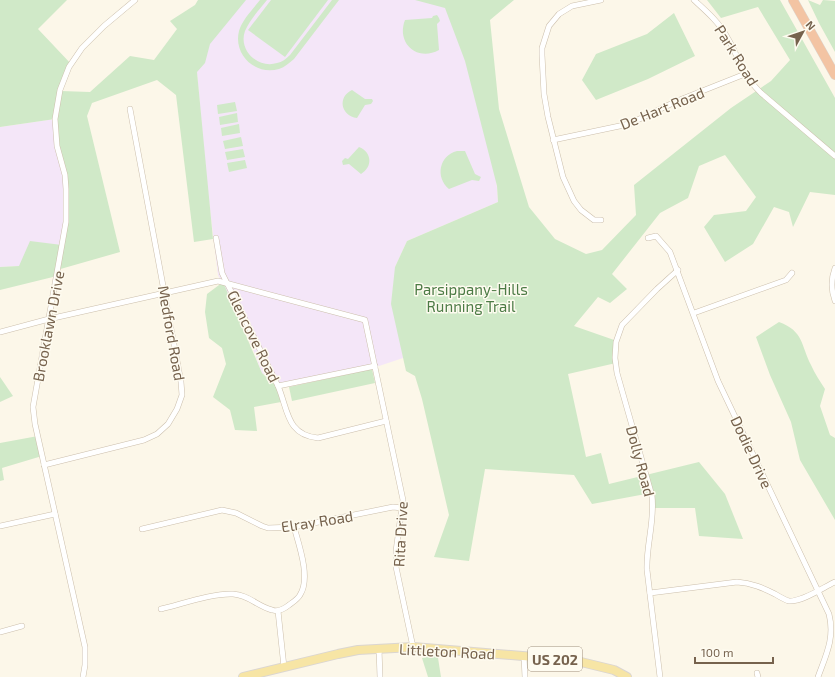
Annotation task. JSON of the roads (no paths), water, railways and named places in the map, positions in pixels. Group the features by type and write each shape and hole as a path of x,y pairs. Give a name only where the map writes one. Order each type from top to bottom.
{"highway":[{"path":"794,0 835,75"}],"main road":[{"name":"Littleton Road","path":"243,677 358,650 413,647 582,662 614,670 627,677"}],"street":[{"name":"Brooklawn Drive","path":"82,677 85,665 85,648 54,514 35,424 33,407 66,222 66,182 57,146 55,126 60,90 69,67 82,48 104,26 135,0"},
{"path":"601,0 581,3 566,9 554,19 549,26 542,55 544,94 553,140 563,177 574,201 581,210 594,220 601,220"},
{"name":"Park Road","path":"694,0 722,28 746,74 761,93 835,156"},
{"name":"De Hart Road","path":"553,140 629,124 677,101 746,74"},
{"name":"Medford Road","path":"44,465 144,440 163,429 174,416 182,395 130,109"},
{"name":"Dodie Drive","path":"648,238 656,236 670,252 678,270 718,381 829,614 832,630 830,643 818,677"},
{"path":"216,238 222,273 227,283"},
{"path":"835,268 832,287 835,301"},
{"name":"Dolly Road","path":"660,677 646,560 652,514 652,496 615,358 616,342 622,325 678,270"},
{"path":"694,313 786,280 792,273"},
{"name":"Glencove Road","path":"0,332 50,318 164,292 218,281 227,283 278,386 285,403 288,418 293,427 310,437 318,438 386,421"},
{"name":"Rita Drive","path":"227,283 365,320 403,500 396,551 396,567 413,647"},
{"path":"278,386 375,366"},
{"name":"Elray Road","path":"142,529 222,510 236,513 268,528 294,527 393,508 402,508"},
{"path":"0,526 54,514"},
{"path":"161,609 226,594 244,596 274,611 287,607 298,598 305,582 302,557 294,527"},
{"path":"650,593 738,582 762,588 790,601 799,599 835,582"},
{"path":"278,611 284,667"},
{"path":"0,632 22,626"},
{"path":"379,649 380,677"},
{"path":"524,656 526,677"}],"park label":[{"name":"Parsippany-Hills Running Trail","path":"471,298"}]}
